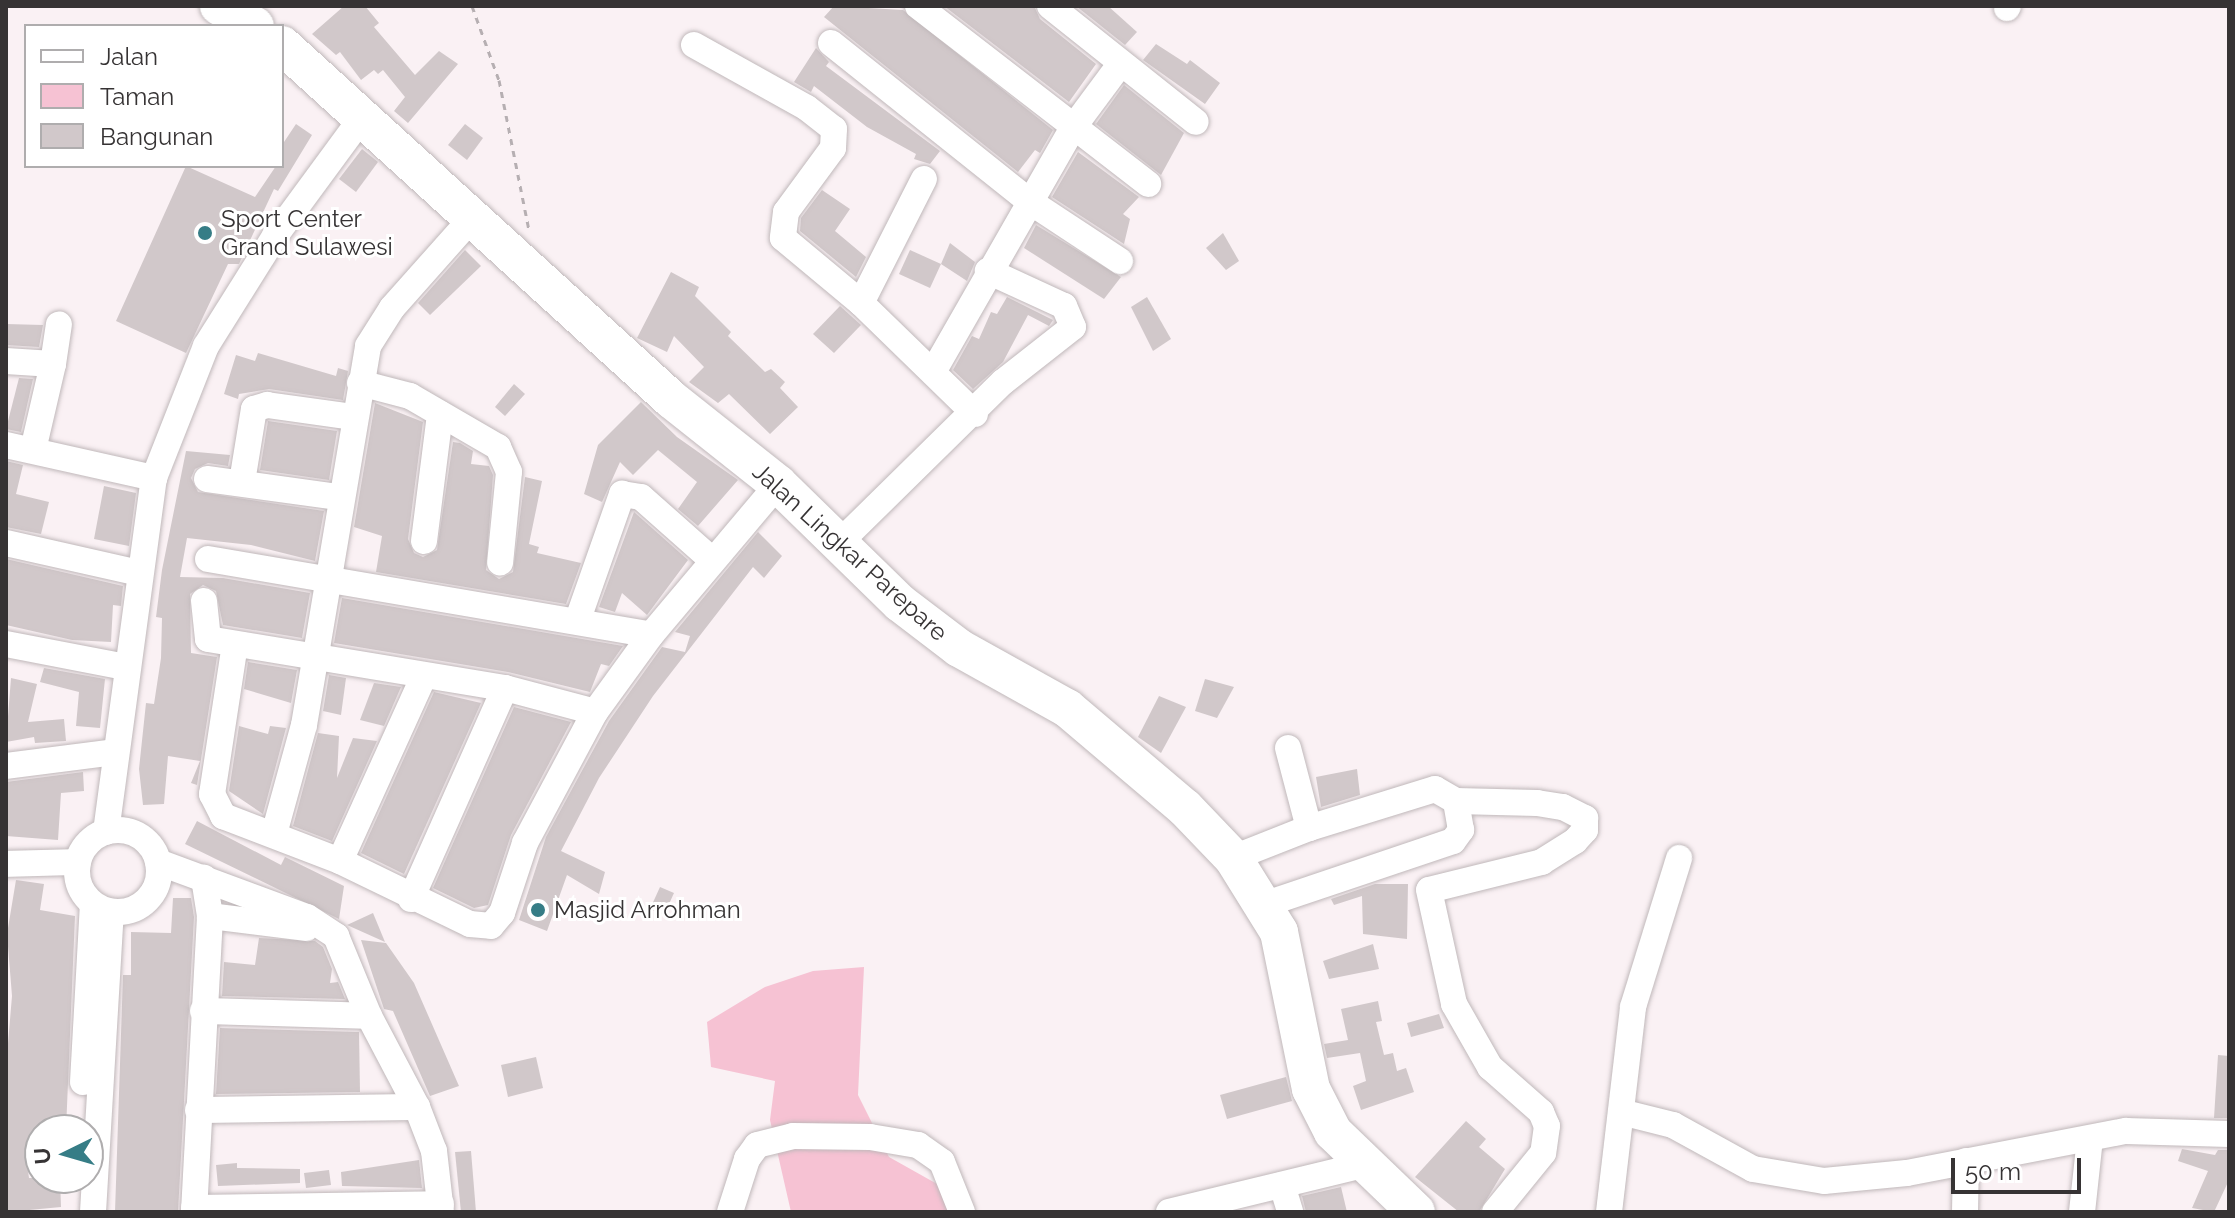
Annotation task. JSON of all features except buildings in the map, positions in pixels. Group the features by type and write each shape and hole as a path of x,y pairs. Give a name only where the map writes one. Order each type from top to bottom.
{"highway":[{"path":"219,6 251,24"},
{"name":"Jalan Lingkar Parepare","path":"284,47 672,400 778,484 838,544 947,640 1067,708 1101,734 1233,858 1266,904 1285,956 1311,1089 1333,1132 1363,1165 1416,1212"}],"street":[{"path":"918,6 1072,129 1148,184"},
{"path":"1050,6 1196,122"},
{"path":"831,43 1029,201 1120,261"},
{"path":"694,45 807,108 834,129 833,148 786,212 780,233 861,303 975,414"},
{"path":"933,372 988,271 1072,129 1121,63"},
{"path":"106,832 125,667 154,478 206,346 275,236 363,116"},
{"path":"861,303 924,179"},
{"path":"274,834 304,725 352,417 368,346 392,308 471,219"},
{"path":"838,544 975,414 1003,382 1073,327 1064,306 988,271"},
{"path":"33,450 59,324"},
{"path":"6,361 53,364"},
{"path":"360,383 410,396 498,447 507,460 508,512 500,563"},
{"path":"242,482 254,409 267,405 352,417"},
{"path":"424,541 440,414"},
{"path":"6,445 154,478"},
{"path":"207,479 339,497"},
{"path":"235,644 212,794 223,816 340,861 411,899 470,924 496,923 525,843 595,712 651,635 778,484"},
{"path":"578,619 622,494 641,497 712,560"},
{"path":"6,543 139,573"},
{"path":"208,559 578,619 651,635"},
{"path":"204,601 204,637 423,678 505,688 595,712"},
{"path":"6,644 125,667"},
{"path":"340,861 423,678"},
{"path":"411,899 505,688"},
{"path":"1288,748 1309,828"},
{"path":"6,766 115,752"},
{"path":"1233,858 1309,828 1435,789 1456,801 1563,807 1585,818 1585,830 1542,862 1429,890"},
{"path":"1266,904 1458,836 1461,820 1456,801"},
{"path":"106,832 133,832 145,839 158,862 156,889 137,908 102,908 79,885 78,862 93,838 106,832"},
{"path":"1413,853 1429,890 1454,1004 1490,1067 1541,1112 1547,1126 1543,1153 1495,1212"},
{"path":"1609,1212 1633,1007 1679,858"},
{"path":"6,864 78,862"},
{"path":"158,862 204,877 331,931 369,1016 417,1107 434,1151 441,1208 194,1210 210,916 204,877"},
{"path":"82,1114 102,908"},
{"path":"93,1212 102,908"},
{"path":"210,916 331,931"},
{"path":"203,1011 369,1016"},
{"path":"198,1110 417,1107"},
{"path":"1621,1112 1673,1125 1753,1169 1800,1179 1861,1180 2137,1130 2229,1134"},
{"path":"730,1212 747,1159 757,1145 793,1136 880,1138 918,1145 942,1162 962,1212"},
{"path":"2082,1212 2090,1138"},
{"path":"1965,1212 1966,1161"},
{"path":"1169,1212 1197,1210 1363,1165"},
{"path":"1282,1185 1290,1212"}],"path":[{"path":"472,6 499,80 530,234"}],"green space":[{"path":"864,967 858,1095 889,1157 946,1189 951,1212 791,1212 770,1120 775,1081 711,1067 707,1022 765,987 813,971"}],"place":[{"name":"Sport Center Grand Sulawesi","path":"205,233"},
{"name":"Masjid Arrohman","path":"538,910"}]}
